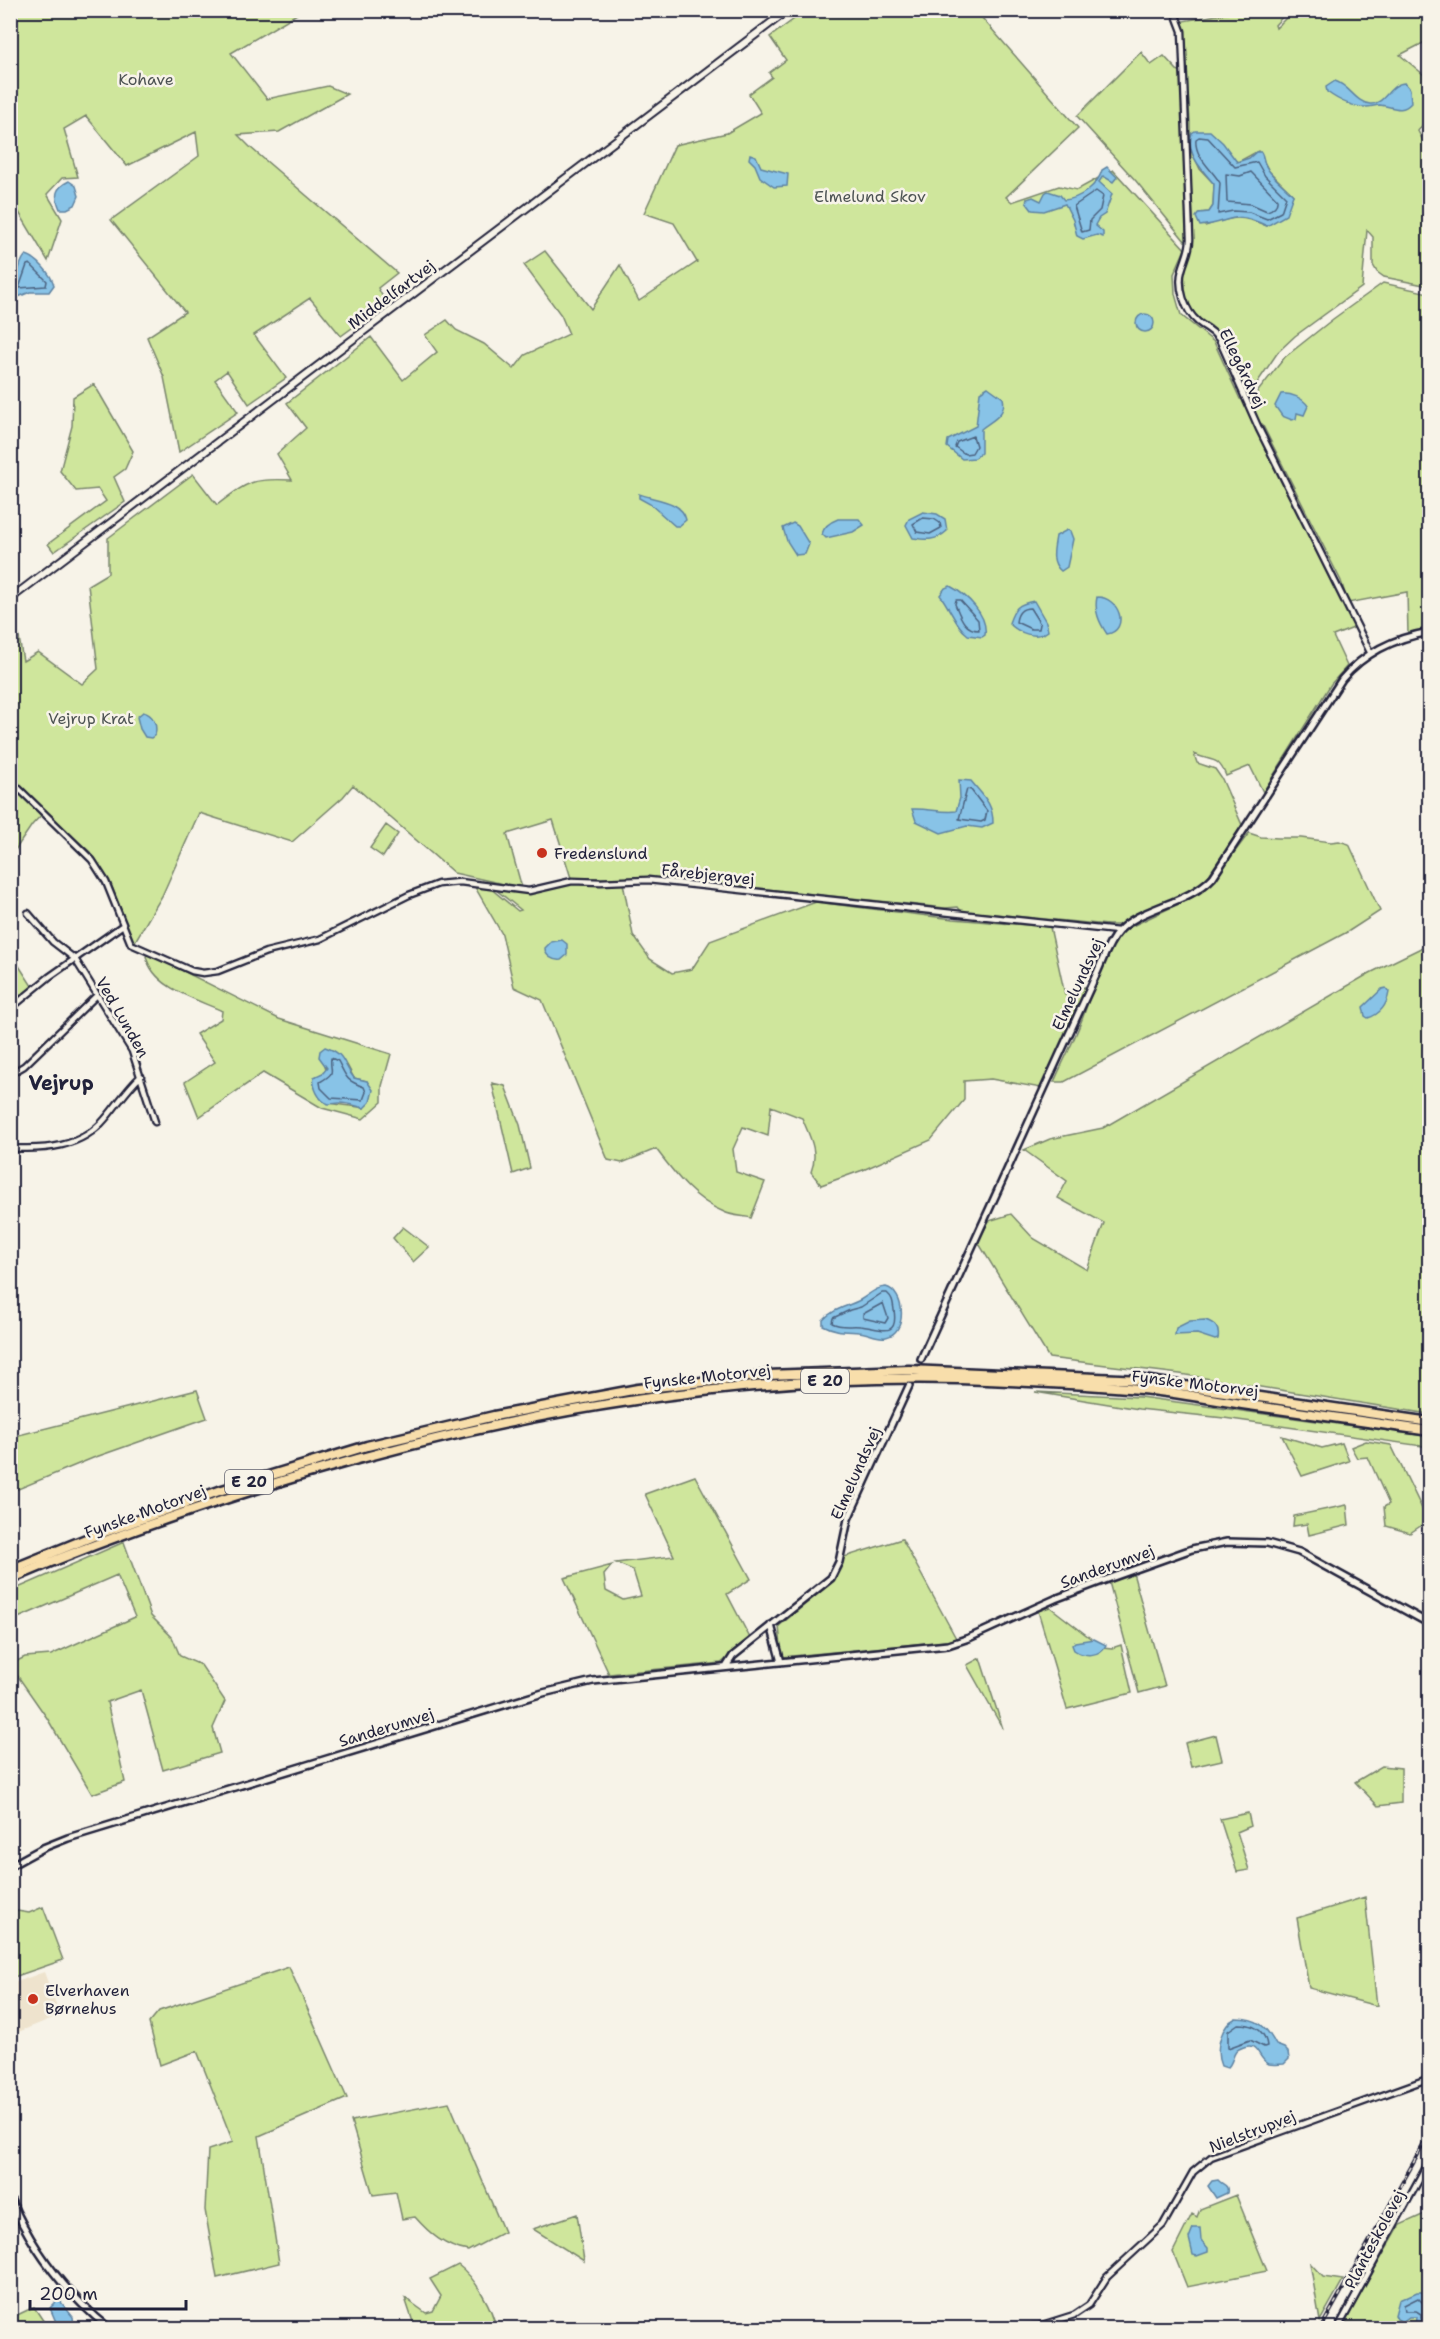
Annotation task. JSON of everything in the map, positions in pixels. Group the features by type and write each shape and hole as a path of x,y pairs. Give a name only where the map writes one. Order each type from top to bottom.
{"highway":[{"name":"Fynske Motorvej","path":"10,1570 91,1537 219,1491 367,1446 494,1416 638,1389 767,1376 909,1370 1143,1380 1430,1422"},
{"name":"Fynske Motorvej","path":"10,1579 123,1534 231,1496 416,1443 634,1399 728,1387 830,1380 959,1379 1143,1390 1430,1431"}],"main road":[{"name":"Middelfartvej","path":"10,599 788,10"}],"street":[{"name":"Ellegårdvej","path":"1174,10 1182,31 1190,239 1190,250 1180,279 1182,294 1187,309 1198,322 1210,328 1219,339 1259,429 1370,652"},
{"name":"Elmelundsvej","path":"921,1359 1118,931 1130,922 1194,893 1204,886 1268,795 1342,679 1357,663 1370,652 1405,637 1430,632"},
{"path":"10,780 92,860 106,882 123,925 10,1009"},
{"name":"Fårebjergvej","path":"123,925 131,944 139,949 202,973 219,971 266,952 320,939 427,887 452,882 529,891 572,881 648,880 1118,931"},
{"path":"28,913 53,942 75,959"},
{"name":"Ved Lunden","path":"75,959 132,1051 155,1122"},
{"path":"10,1074 24,1066 97,995"},
{"path":"10,1148 39,1149 75,1141 103,1122 141,1076"},
{"name":"Elmelundsvej","path":"726,1667 733,1656 824,1585 836,1570 848,1518 909,1386"},
{"name":"Sanderumvej","path":"10,1866 43,1848 68,1839 543,1692 593,1681 921,1649 956,1643 1102,1581 1192,1549 1227,1542 1267,1543 1299,1552 1430,1624"},
{"path":"771,1625 781,1662"},
{"name":"Nielstrupvej","path":"1006,2328 1040,2326 1074,2315 1089,2305 1107,2277 1163,2225 1193,2172 1211,2157 1430,2078"},
{"name":"Planteskolevej","path":"1338,2328 1430,2160"},
{"path":"10,2198 30,2238 47,2264 82,2305 109,2328"}],"shaded area":[{"name":"Elverhaven Børnehus","path":"44,1972 60,2015 11,2035 11,1984"}],"green space":[{"name":"Kohave","path":"10,11 302,11 231,53 267,99 328,86 347,94 279,132 238,135 397,273 378,288 386,303 341,336 310,298 254,335 286,378 249,404 227,371 215,380 238,412 179,452 164,377 147,337 185,312 111,220 199,156 196,132 127,166 86,116 64,129 78,177 62,178 47,194 62,219 48,261 11,199"},
{"path":"805,11 976,11 1078,128 1006,197 1012,202 1059,186 1077,190 1113,170 1185,249 1174,274 1175,294 1181,315 1214,342 1240,399 1252,399 1285,357 1383,283 1429,293 1429,629 1408,634 1407,592 1348,603 1341,581 1262,424 1253,422 1356,627 1333,636 1347,666 1331,684 1263,792 1250,766 1226,776 1217,762 1194,754 1197,763 1215,769 1222,779 1242,825 1207,878 1195,888 1118,925 1108,925 961,911 958,907 945,908 665,878 571,878 553,820 507,834 522,888 454,873 353,785 343,797 292,842 199,813 162,896 134,943 110,882 90,852 45,811 32,825 11,856 11,611 14,608 23,661 38,652 82,684 98,669 88,585 108,573 108,538 193,474 217,505 252,483 292,480 277,454 306,428 287,403 371,337 403,380 437,352 425,335 447,320 456,330 484,344 514,369 525,355 569,334 561,315 524,265 545,251 591,309 620,265 639,301 697,262 674,223 644,213 675,145 727,133 761,113 749,94 772,77 769,73 786,60 770,37"},
{"path":"1239,11 1288,11 1275,25 1276,28 1293,11 1429,11 1429,40 1400,55 1429,79 1429,116 1418,131 1429,152 1429,286 1384,277 1377,272 1373,265 1373,237 1367,230 1362,287 1295,336 1278,352 1255,386 1243,385 1218,334 1211,326 1195,316 1186,299 1184,273 1192,248 1193,218 1189,146 1200,169 1214,184 1213,206 1209,212 1199,213 1205,226 1242,218 1267,226 1293,195 1269,171 1258,151 1238,162 1192,133 1189,140 1190,122 1183,21"},
{"path":"1141,52 1151,65 1164,56 1177,70 1182,72 1188,240 1185,241 1136,181 1077,116"},
{"path":"94,384 133,451 125,469 114,477 125,502 54,552 48,544 106,501 98,489 76,491 60,471 72,426 73,397"},
{"path":"386,825 398,834 383,857 370,848"},
{"path":"1249,833 1261,837 1339,841 1349,844 1380,911 1349,931 1064,1082 1054,1082 1112,946 1128,928 1199,894 1209,886"},
{"path":"573,883 623,883 633,935 650,959 672,973 692,969 710,941 816,902 953,919 1050,927 1065,995 1087,986 1041,1088 991,1079 964,1081 964,1100 931,1140 863,1170 821,1185 811,1172 814,1151 802,1118 771,1106 768,1136 743,1127 733,1149 736,1172 765,1182 751,1218 734,1215 703,1201 678,1177 656,1149 622,1163 608,1160 542,1000 514,987 502,934 475,887 490,888 518,911 521,910 495,889 532,893"},
{"path":"1429,944 1429,1414 1180,1374 1049,1358 978,1242 989,1221 1011,1214 1033,1238 1087,1270 1104,1223 1058,1198 1067,1181 1024,1150 1050,1139 1103,1128 1370,973"},
{"path":"10,952 34,989 10,1007"},
{"path":"149,954 279,1019 391,1054 382,1086 382,1102 363,1119 322,1108 263,1073 199,1117 185,1082 215,1062 196,1034 221,1019 222,1011 188,997 166,984 150,967 146,956","holes":["325,1065 347,1065 354,1078 367,1081 364,1108 332,1103 322,1099 320,1095 320,1075 326,1071"]},
{"path":"492,1083 505,1086 520,1125 530,1168 513,1174"},
{"path":"403,1227 429,1247 413,1262 393,1238"},
{"path":"197,1390 207,1418 93,1458 11,1492 11,1437"},
{"path":"1035,1392 1140,1397 1419,1435 1429,1437 1429,1447 1224,1418 1139,1409"},
{"path":"1282,1436 1322,1448 1342,1443 1349,1461 1302,1476"},
{"path":"1366,1441 1391,1445 1428,1521 1410,1533 1386,1526 1384,1507 1389,1504 1368,1457 1357,1458 1351,1447"},
{"path":"695,1476 751,1579 727,1594 751,1640 721,1663 609,1674 564,1578 612,1565 604,1575 606,1591 623,1600 641,1596 633,1570 616,1563 674,1556 645,1494"},
{"path":"1347,1505 1349,1525 1309,1535 1307,1524 1293,1526 1294,1516"},
{"path":"902,1539 957,1640 782,1657 779,1626 830,1584 844,1557"},
{"path":"124,1542 151,1616 172,1637 180,1656 201,1665 225,1701 213,1728 220,1753 163,1770 141,1690 107,1702 125,1782 92,1794 47,1718 17,1675 15,1662 25,1657 51,1655 135,1617 117,1575 11,1621 11,1591"},
{"path":"1133,1573 1165,1686 1139,1693 1109,1582"},
{"path":"1050,1607 1102,1647 1112,1648 1121,1645 1132,1693 1067,1709 1038,1611"},
{"path":"980,1658 1003,1729 967,1665"},
{"path":"1216,1735 1222,1760 1191,1767 1185,1743"},
{"path":"1382,1766 1401,1768 1401,1803 1378,1806 1355,1782"},
{"path":"1248,1813 1251,1826 1237,1832 1249,1870 1237,1872 1220,1819"},
{"path":"1365,1897 1377,2006 1309,1988 1297,1918"},
{"path":"43,1907 63,1960 11,1978 11,1910 29,1913"},
{"path":"289,1967 347,2098 259,2136 279,2263 217,2278 205,2210 208,2150 233,2142 197,2051 160,2065 149,2023 159,2011"},
{"path":"449,2102 504,2232 468,2251 438,2239 415,2217 402,2219 396,2192 373,2195 351,2121"},
{"path":"1236,2195 1267,2271 1187,2287 1173,2252 1192,2214 1197,2217 1200,2209"},
{"path":"1429,2212 1429,2328 1341,2328 1400,2225"},
{"path":"577,2214 584,2261 533,2229"},
{"path":"1310,2263 1323,2277 1343,2280 1320,2321"},
{"path":"458,2265 482,2294 496,2328 415,2328 405,2298 426,2313 433,2311 441,2296 430,2279"},
{"path":"34,2307 48,2328 11,2328 11,2318"}],"water":[{"path":"1335,81 1361,101 1370,104 1380,101 1395,86 1405,83 1410,89 1411,103 1400,109 1380,105 1361,107 1327,92 1326,87"},
{"path":"1195,131 1210,131 1223,143 1237,162 1249,158 1256,152 1261,152 1268,170 1293,195 1286,215 1267,226 1239,217 1200,226 1196,217 1199,213 1209,212 1213,206 1214,184 1193,154 1190,140"},
{"path":"750,154 756,156 761,167 788,174 787,186 774,187 760,177 755,165 749,159"},
{"path":"1107,167 1117,177 1113,182 1103,176 1099,182 1112,194 1105,214 1095,225 1103,232 1103,237 1097,235 1083,239 1077,236 1073,220 1065,204 1044,211 1032,210 1026,202 1027,199 1033,197 1041,201 1048,191 1060,195 1064,200 1076,197 1092,186 1102,170"},
{"path":"69,181 76,186 79,196 75,205 67,209 60,209 57,192"},
{"path":"26,255 35,259 43,267 54,285 49,292 30,292 11,300 11,284"},
{"path":"1145,314 1151,317 1154,323 1151,329 1145,332 1139,329 1136,323 1139,317"},
{"path":"988,387 1003,398 1003,409 998,416 981,429 981,453 975,458 962,459 947,447 948,440 976,426 980,392"},
{"path":"1281,394 1300,398 1308,406 1304,415 1297,413 1296,419 1292,420 1282,416 1275,406"},
{"path":"639,494 679,508 686,520 679,526 675,526 650,504 639,498"},
{"path":"923,512 937,514 945,519 947,531 931,539 913,538 906,525 909,519"},
{"path":"838,519 859,519 864,525 853,532 826,538 822,534 824,529"},
{"path":"793,523 798,526 809,544 805,554 796,555 787,541 783,528"},
{"path":"1067,530 1070,531 1073,539 1067,567 1061,571 1055,564 1054,546 1056,536"},
{"path":"950,586 963,595 980,613 985,635 982,637 968,635 960,626 940,595 945,588"},
{"path":"1097,597 1112,602 1119,614 1118,627 1107,634 1098,616"},
{"path":"1034,601 1046,622 1048,631 1038,635 1017,630 1009,623 1017,607"},
{"path":"143,712 150,715 155,724 155,735 151,738 145,737 140,729 137,717"},
{"path":"959,780 971,781 983,796 991,810 993,823 982,828 967,826 941,833 916,821 912,809 956,811 960,798"},
{"path":"562,940 567,944 567,955 561,960 555,960 546,953 545,948 551,942"},
{"path":"1386,988 1389,992 1383,1008 1373,1016 1368,1018 1365,1016 1363,1007"},
{"path":"325,1047 340,1056 354,1078 367,1081 373,1090 370,1102 364,1108 339,1103 329,1104 319,1097 314,1085 314,1077 323,1073 327,1068 319,1057 320,1051"},
{"path":"886,1287 897,1296 900,1304 901,1321 893,1334 879,1337 862,1332 836,1330 823,1325 823,1320 832,1313"},
{"path":"1205,1320 1216,1326 1218,1339 1197,1334 1175,1335 1176,1328 1190,1321"},
{"path":"1094,1639 1106,1645 1100,1652 1087,1655 1074,1650 1072,1645 1075,1642"},
{"path":"1236,2018 1244,2018 1260,2024 1276,2045 1288,2052 1289,2059 1284,2064 1269,2064 1254,2048 1246,2046 1237,2050 1227,2068 1221,2066 1218,2053 1220,2039 1226,2026"},
{"path":"1218,2180 1226,2186 1227,2193 1216,2198 1208,2186 1212,2181"},
{"path":"1193,2228 1200,2228 1201,2240 1208,2248 1208,2252 1193,2255 1189,2238"},
{"path":"1422,2292 1430,2309 1429,2328 1415,2328 1416,2317 1409,2317 1402,2322 1395,2315 1399,2300"},
{"path":"60,2301 73,2317 74,2326 71,2328 62,2328 56,2322 50,2308"}],"tunnel":[{"path":"909,1386 921,1359"}],"railway":[{"path":"1321,2328 1430,2133"}],"place":[{"name":"Fredenslund","path":"542,853"},
{"name":"Elverhaven Børnehus","path":"33,1999"}],"district":[{"name":"Vejrup","path":"61,1083"}],"park label":[{"name":"Elmelund Skov","path":"870,196"},
{"name":"Vejrup Krat","path":"91,718"}]}
